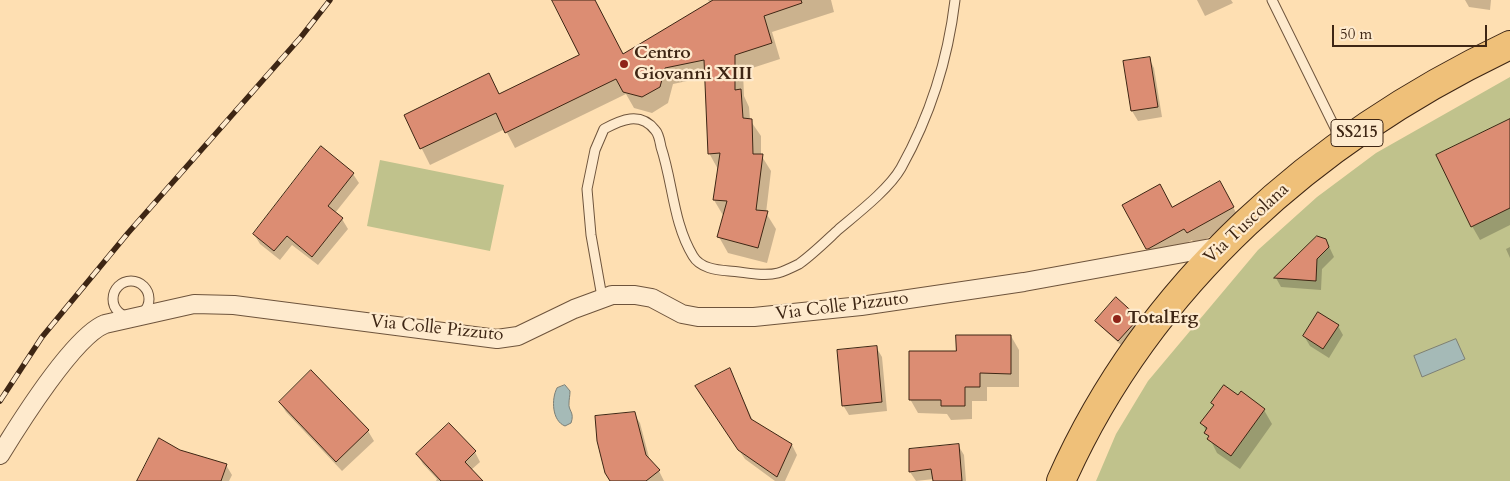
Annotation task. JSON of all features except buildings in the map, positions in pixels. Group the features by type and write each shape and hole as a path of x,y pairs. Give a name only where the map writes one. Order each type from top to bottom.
{"main road":[{"name":"Via Tuscolana","path":"1061,481 1114,375 1127,361 1179,286 1274,197 1343,144 1403,103 1449,76 1510,45"}],"street":[{"name":"Via Colle Pizzuto","path":"0,455 41,393 87,335 100,326 135,316 194,304 216,304 497,339 518,336 566,312 602,297 624,294 652,298 682,314 698,317 754,317 861,306 1030,281 1222,246"}],"lane":[{"path":"602,297 591,235 587,189 596,150 604,129 624,119 642,120 656,130 666,163 677,217 691,254 701,265 720,271 779,273 807,257 878,194 899,171 914,143 930,105 951,30 955,0"},
{"path":"1272,0 1343,144"},
{"path":"123,283 140,284 148,293 148,305 141,314 135,316 124,316 119,313 114,303 115,291 123,283"}],"green space":[{"path":"1510,77 1510,481 1096,481 1116,434 1148,381 1258,250 1317,197 1376,153"},
{"path":"380,160 504,185 490,251 367,226"}],"shaded area":[{"path":"1456,339 1465,359 1422,377 1414,356"},
{"path":"565,385 570,391 569,406 572,416 571,423 565,426 557,420 553,404 557,388"}],"railway":[{"path":"0,401 42,337 128,233 301,37 330,0"}],"place":[{"name":"Centro Giovanni XIII","path":"624,64"},
{"name":"TotalErg","path":"1117,319"}]}
